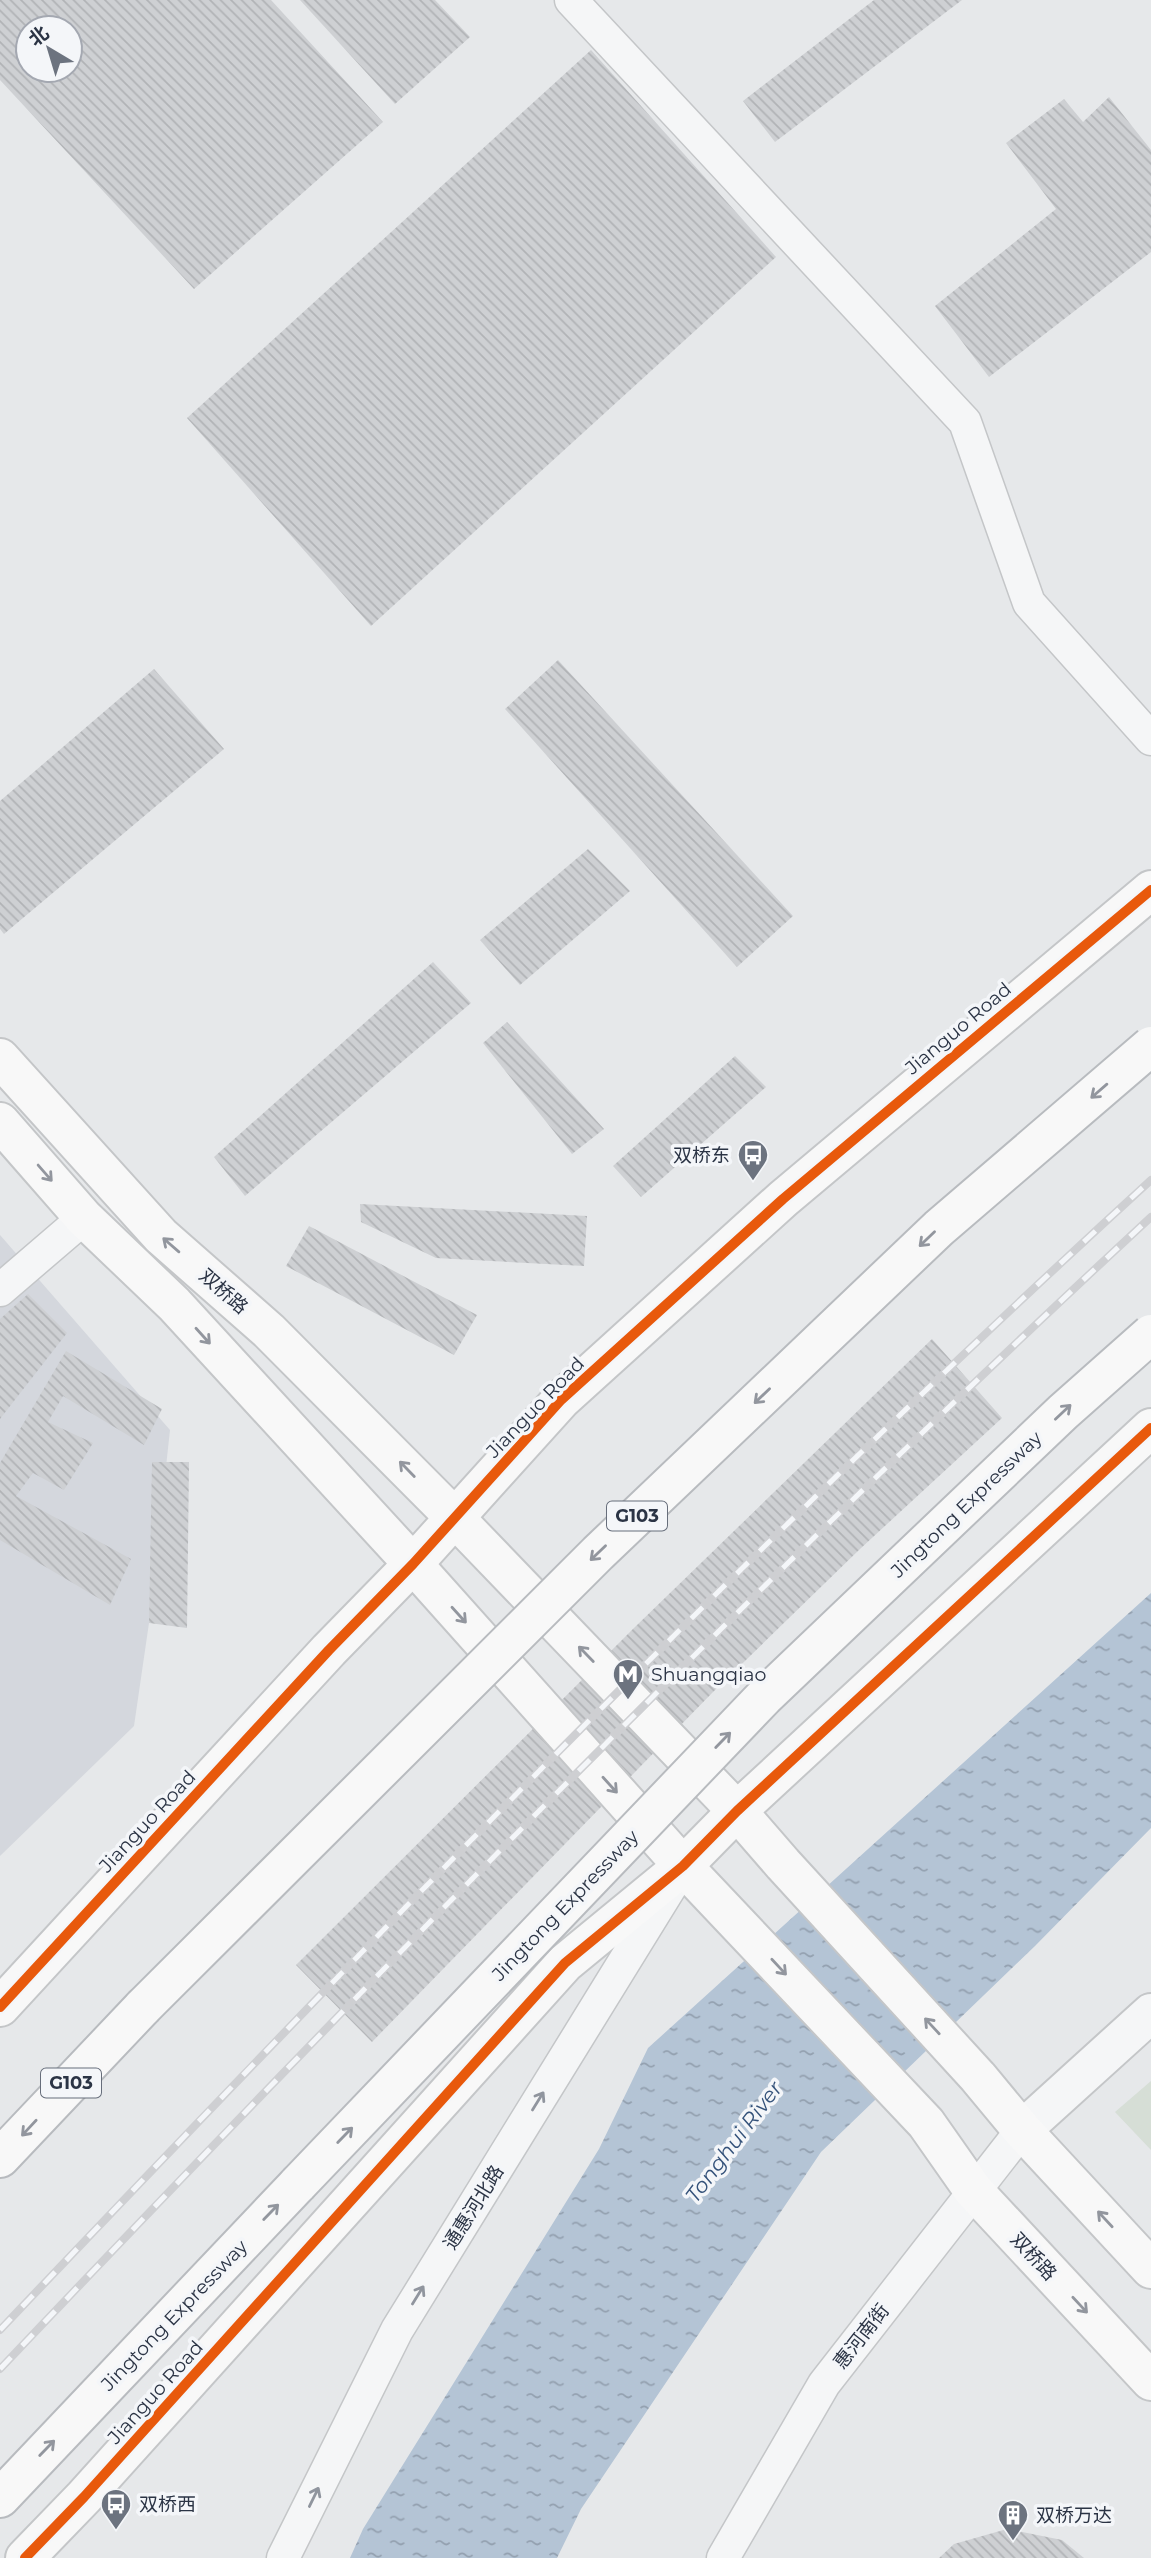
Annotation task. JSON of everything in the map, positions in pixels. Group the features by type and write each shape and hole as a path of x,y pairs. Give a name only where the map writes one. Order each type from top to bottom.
{"main road":[{"name":"Jianguo Road","path":"0,2007 413,1564 561,1401 783,1199 1151,890"},
{"name":"G103","path":"0,2158 143,2007 598,1553 939,1228 1151,1046"},
{"name":"双桥路","path":"0,1058 160,1236 269,1331 455,1518 737,1811 978,2077 1022,2130"},
{"path":"0,1122 84,1218 174,1304 413,1564"},
{"name":"Jingtong Expressway","path":"0,2498 764,1697 1063,1412 1151,1334"},
{"name":"Jianguo Road","path":"25,2558 84,2497 565,1962 682,1866 737,1811 1151,1428"},
{"name":"双桥路","path":"413,1564 682,1866 926,2123 973,2190 1151,2381"},
{"path":"1022,2130 1151,2269"}],"street":[{"path":"571,0 965,422 1029,603 1151,739"},
{"path":"0,1290 84,1218"},
{"name":"通惠河北路","path":"283,2558 397,2330 682,1866"},
{"path":"1022,2130 1151,2013"},
{"name":"惠河南街","path":"723,2558 824,2384 1022,2130"}],"shaded area":[{"path":"0,1235 170,1430 149,1623 134,1726 0,1856"},
{"path":"1151,2081 1151,2150 1115,2112"}],"water":[{"name":"Tonghui River","path":"1151,1593 1151,1828 1035,1946 821,2152 581,2509 557,2558 350,2558 363,2529 599,2149 648,2048"}],"building":[{"path":"0,0 271,0 383,122 194,289 0,80"},
{"path":"300,0 435,0 470,37 395,104"},
{"path":"874,0 962,0 775,142 743,101"},
{"path":"591,50 776,257 371,626 187,418"},
{"path":"1109,97 1151,150 1151,252 989,377 935,306 1056,209 1006,143 1064,99 1083,122"},
{"path":"558,660 793,916 737,967 505,709"},
{"path":"154,669 224,749 4,934 0,929 0,801"},
{"path":"588,849 630,891 520,985 480,940"},
{"path":"433,962 471,1003 245,1196 214,1157"},
{"path":"507,1022 604,1129 572,1154 483,1043"},
{"path":"735,1056 766,1087 641,1197 613,1166"},
{"path":"360,1204 587,1216 584,1266 436,1258 361,1222"},
{"path":"309,1226 477,1315 454,1355 286,1266"},
{"path":"28,1294 67,1333 0,1419 0,1319"},
{"path":"932,1339 1002,1418 860,1549 713,1692 372,2042 296,1965 635,1627"},
{"path":"66,1351 162,1409 144,1445 63,1396 48,1422 93,1443 64,1490 33,1473 16,1496 131,1559 110,1605 0,1540 0,1463"},
{"path":"152,1462 189,1462 187,1628 149,1623"},
{"name":"双桥万达","path":"1007,2529 1062,2540 1084,2558 939,2558 954,2544"}],"railway":[{"path":"0,2330 422,1890 709,1601 1002,1318 1151,1180"},
{"path":"0,2369 566,1784 855,1497 1151,1217"}],"cycle path":[{"path":"0,2007 329,1650 413,1564 561,1400 783,1199 1151,890"},
{"path":"25,2558 84,2497 565,1963 683,1866 737,1811 1151,1428"}],"place":[{"name":"双桥东","path":"753,1182"},
{"name":"Shuangqiao","path":"628,1701"},
{"name":"双桥西","path":"116,2531"},
{"name":"双桥万达","path":"1013,2542"}]}
